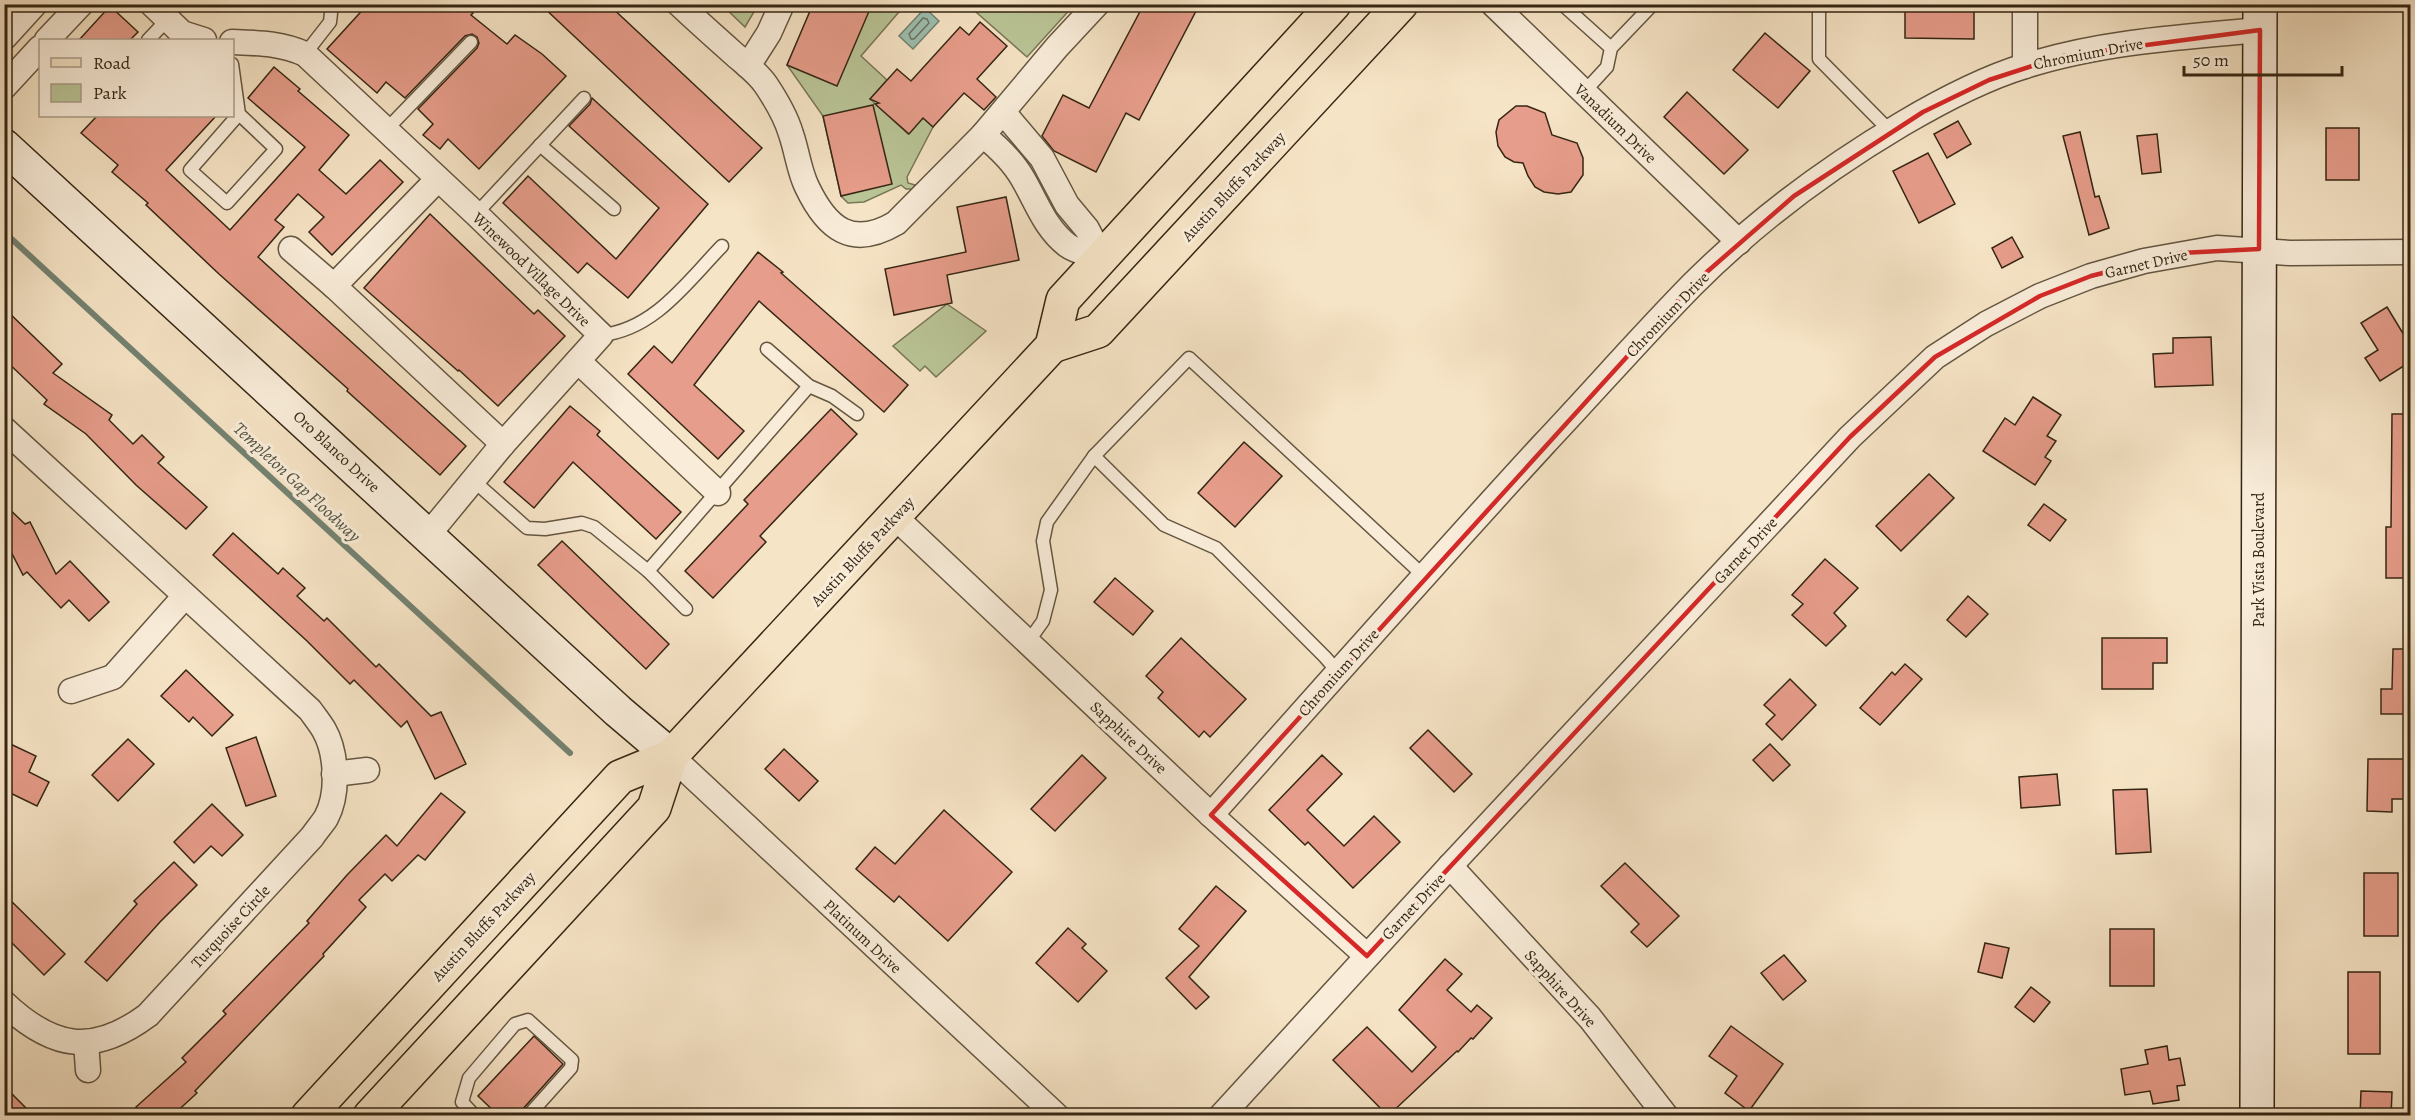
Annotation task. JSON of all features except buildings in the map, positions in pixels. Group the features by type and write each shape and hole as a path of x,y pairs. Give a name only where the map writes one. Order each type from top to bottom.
{"main road":[{"name":"Austin Bluffs Parkway","path":"308,1116 620,777 671,756 1052,345 1063,300 1334,4"},
{"name":"Austin Bluffs Parkway","path":"1052,345 1098,332 1401,4"},
{"name":"Austin Bluffs Parkway","path":"381,1112 654,808 671,756"}],"street":[{"path":"4,38 35,4"},
{"path":"49,39 81,4"},
{"path":"679,4 765,83 791,133 806,186 828,220 844,232 861,236 879,233 896,223 983,135 1057,47 1097,4"},
{"path":"748,66 769,33 782,4"},
{"name":"Vanadium Drive","path":"1493,4 1739,242"},
{"path":"2025,4 2025,66"},
{"path":"160,12 183,33 201,39"},
{"name":"Chromium Drive","path":"1211,815 1424,576 1693,285 1739,242 1794,196 1890,131 1963,91 2025,66 2064,56 2260,17"},
{"name":"Park Vista Boulevard","path":"2257,1116 2260,17"},
{"name":"Winewood Village Drive","path":"234,42 270,43 291,47 305,54 601,335 504,444 428,535"},
{"path":"4,87 39,49"},
{"path":"1003,112 1038,153 1067,205 1087,229 1102,258"},
{"path":"983,135 1007,155 1023,178 1044,220 1056,235 1069,247 1102,258"},
{"name":"Oro Blanco Drive","path":"4,146 618,711 671,756"},
{"path":"334,286 438,179"},
{"name":"Garnet Drive","path":"1221,1116 1450,866 1850,437 1935,357 1986,324 2040,296 2091,276 2181,253 2217,248 2259,249 2290,253 2410,252"},
{"path":"291,249 504,444"},
{"path":"578,361 718,493"},
{"name":"Turquoise Circle","path":"4,429 310,710 325,731 332,754 334,774 327,817 312,837 148,1015 130,1029 109,1039 86,1042 63,1039 42,1033 4,1003"},
{"name":"Sapphire Drive","path":"894,516 1211,815 1367,956"},
{"path":"72,691 113,677 185,596"},
{"name":"Platinum Drive","path":"671,756 1057,1116"},
{"path":"334,774 367,770"},
{"name":"Sapphire Drive","path":"1450,866 1590,1018 1666,1116"},
{"path":"86,1042 88,1070"}],"lane":[{"path":"305,54 330,22 332,4"},
{"path":"1562,4 1611,48"},
{"path":"1584,92 1607,67 1611,48 1653,4"},
{"path":"1819,4 1819,58 1890,131"},
{"path":"148,39 160,12"},
{"path":"386,130 471,42"},
{"path":"234,78 239,114 276,149 227,203 190,170 239,114"},
{"path":"476,214 584,98"},
{"path":"540,145 614,209"},
{"path":"601,335 618,334 653,316 722,246"},
{"path":"767,349 809,386 832,396 857,414"},
{"path":"1028,642 1043,621 1051,590 1044,541 1047,522 1094,456 1189,358 1424,576"},
{"path":"648,572 809,386"},
{"path":"1094,456 1164,525 1216,548 1338,672"},
{"path":"474,481 526,528 545,529 582,523 594,526 648,572 686,609"},
{"path":"475,1116 462,1102 470,1078 515,1024 528,1020 572,1060 572,1068 528,1116"}],"highlighted area":[{"path":"2260,30 2259,249 2181,253 2091,276 2040,296 1935,357 1850,437 1367,956 1211,815 1693,284 1794,196 1923,112 1989,80 2063,56"}],"green space":[{"path":"722,5 758,5 745,27"},
{"path":"813,5 905,5 861,56 887,80 870,99 908,134 923,118 933,127 907,177 908,183 915,185 913,189 906,189 901,185 864,202 848,203 841,196 823,116 787,65"},
{"path":"968,5 1074,5 1027,57"},
{"path":"947,304 986,331 936,377 925,366 920,371 893,346"}],"water":[{"path":"925,8 939,21 913,49 899,36"}],"waterway":[{"name":"Templeton Gap Floodway","path":"4,232 570,753"}]}
